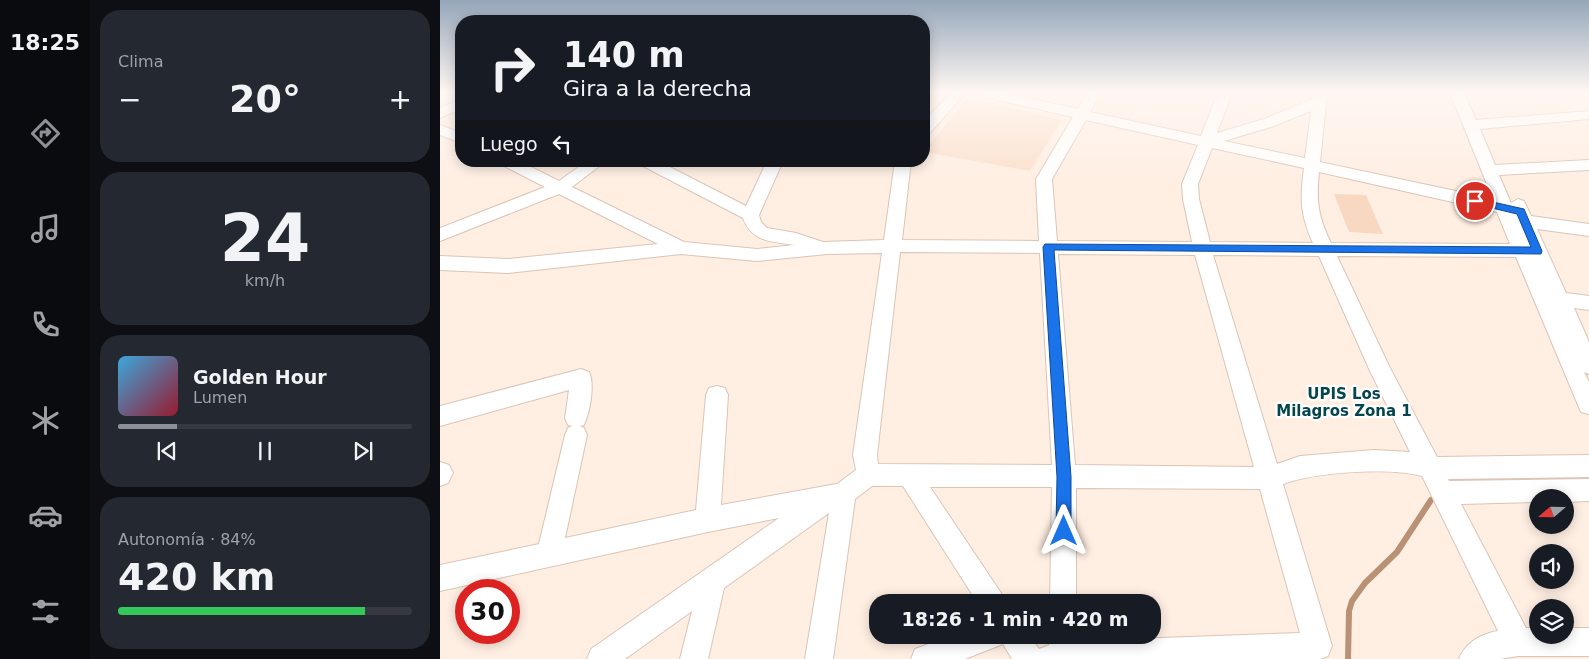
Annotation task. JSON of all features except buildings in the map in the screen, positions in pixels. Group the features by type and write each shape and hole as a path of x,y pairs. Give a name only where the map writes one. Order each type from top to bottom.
{"street":[{"path":"1063,594 1064,477 1044,179 1076,124"},
{"path":"1126,124 1314,165 1589,230"},
{"path":"1059,652 1318,646 1202,248 1191,198 1190,184 1214,124"},
{"path":"1207,142 1219,136 1266,124"},
{"path":"1317,124 1314,165 1309,191 1309,206 1313,224 1381,371 1518,642"},
{"path":"1490,124 1476,125 1517,214 1529,251 1589,405"},
{"path":"440,128 455,136"},
{"path":"1497,170 1589,165"},
{"path":"518,167 681,248"},
{"path":"440,236 559,188 589,167"},
{"path":"657,167 750,215 754,224 762,233 796,239 826,248"},
{"path":"750,215 772,167"},
{"path":"868,475 865,456 902,167"},
{"path":"440,264 508,266 681,248 757,255 826,248 892,246 1529,251"},
{"path":"1529,251 1560,298 1589,365"},
{"path":"1560,298 1589,303"},
{"path":"440,416 581,378 576,427 549,555"},
{"path":"708,520 716,395"},
{"path":"601,659 868,475 1270,478 1300,467 1374,461 1404,461 1430,468 1589,466"},
{"path":"909,475 987,594"},
{"path":"1444,493 1589,490"},
{"path":"440,578 708,520 838,495"},
{"path":"819,659 838,495"},
{"path":"694,659 714,580"},
{"path":"1473,659 1488,647 1518,642 1584,648"},
{"path":"925,659 968,644"},
{"path":"1019,644 1028,659"}],"shaded area":[{"path":"946,124 1060,124 1030,171 930,153 930,144"},
{"path":"1334,194 1366,195 1383,234 1349,232"}],"waterway":[{"path":"1465,479 1589,478"},
{"path":"1348,659 1349,611 1352,601 1365,583 1397,552 1431,500"}],"district":[{"name":"UPIS Los Milagros Zona 1","path":"1344,402"}],"route":[{"path":"1064,531 1064,477 1048,247 1537,251 1520,211 1475,201"}]}
